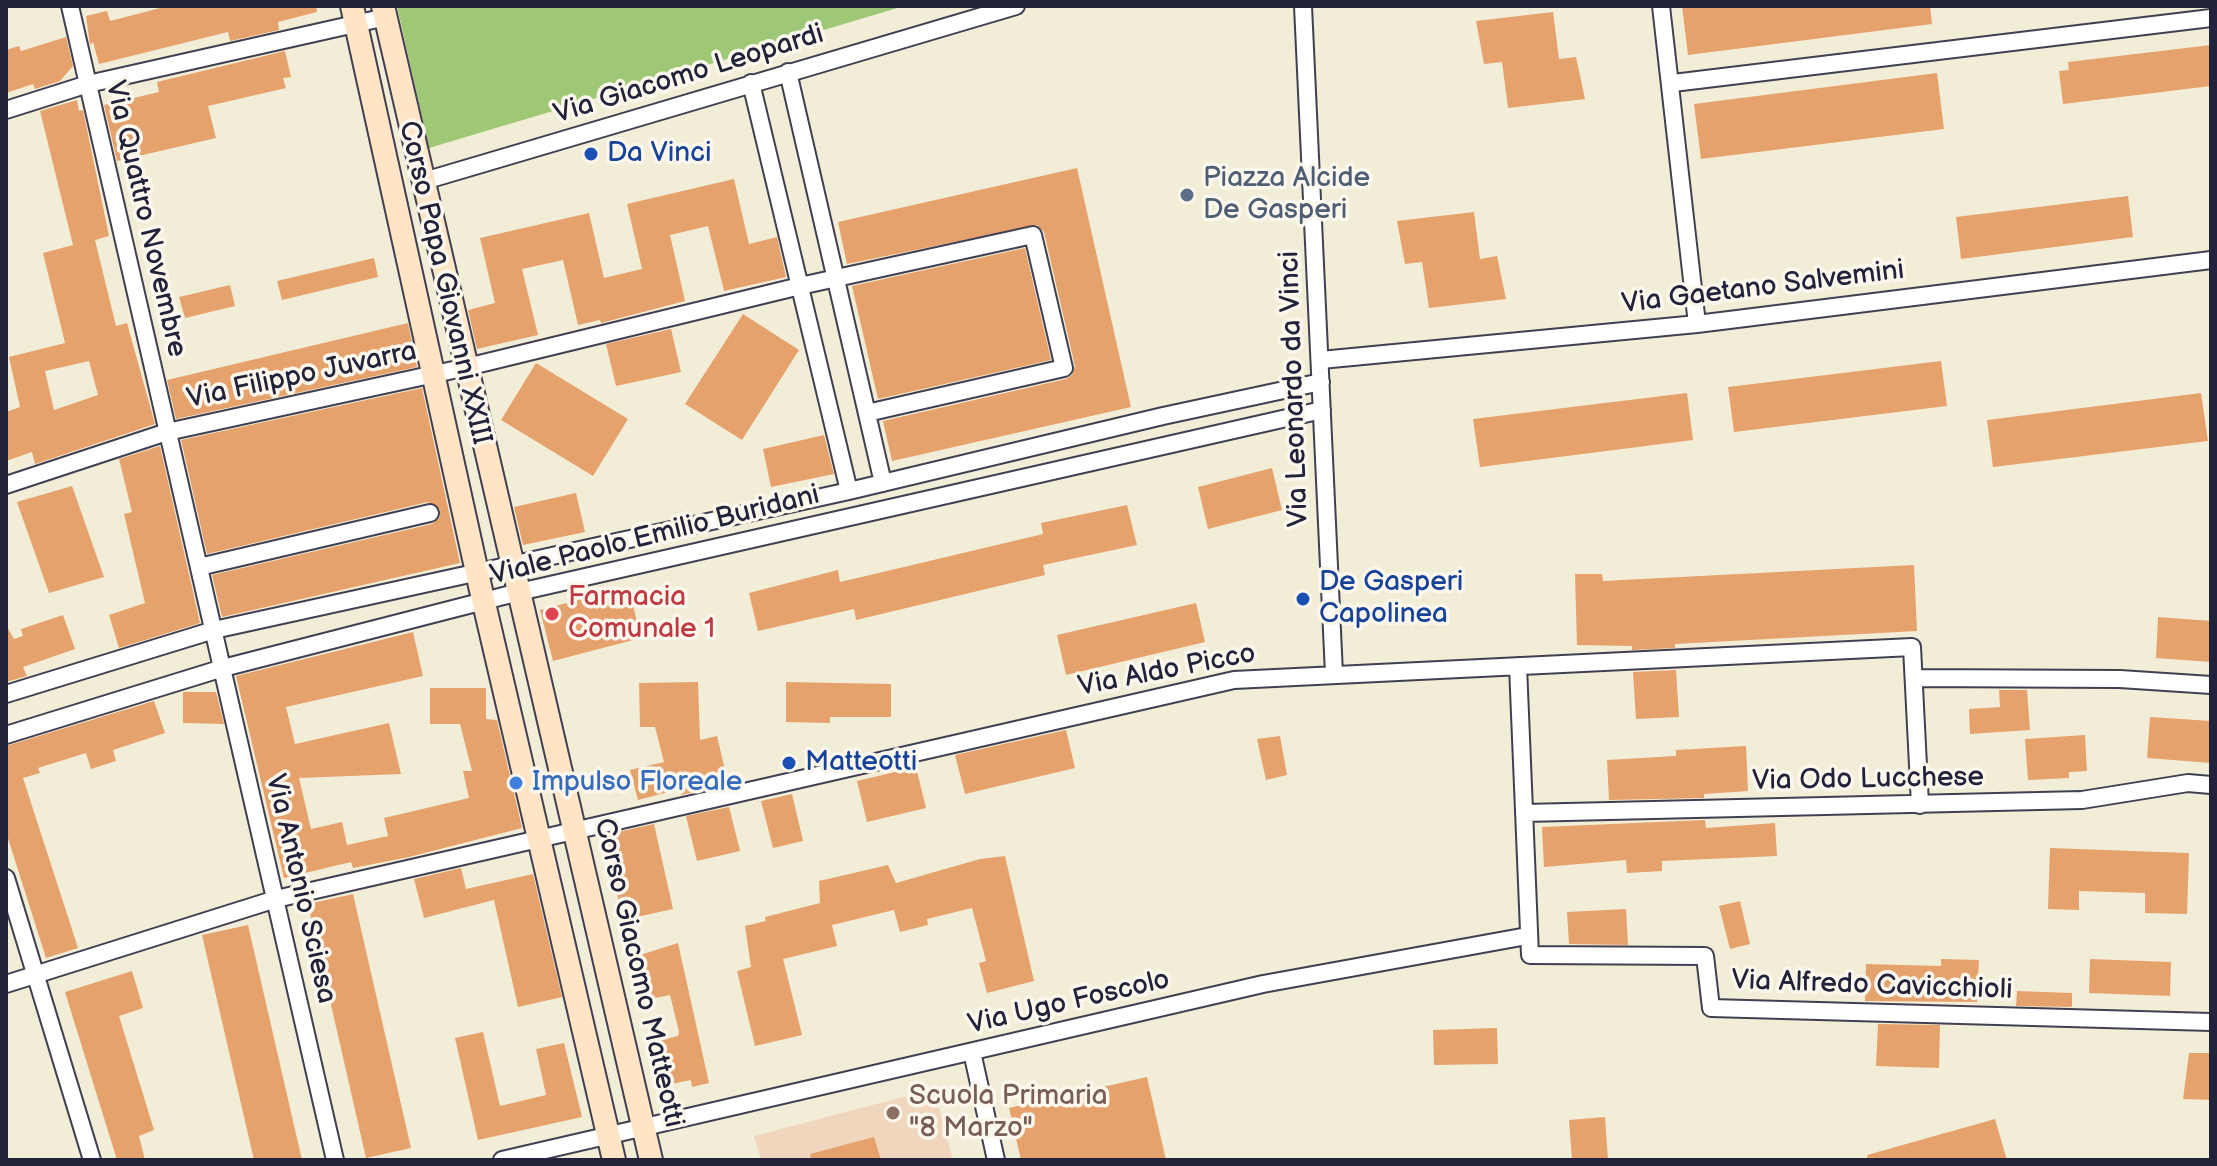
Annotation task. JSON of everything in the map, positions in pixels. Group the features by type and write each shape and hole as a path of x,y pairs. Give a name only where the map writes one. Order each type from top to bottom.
{"street":[{"name":"Via Quattro Novembre","path":"70,6 214,630"},
{"name":"Via Giacomo Leopardi","path":"424,181 1016,6"},
{"name":"Via Leonardo da Vinci","path":"1303,6 1334,674"},
{"path":"1661,6 1673,83 1697,324"},
{"path":"6,110 88,84 354,15 384,12"},
{"name":"Corso Papa Giovanni XXIII","path":"384,12 513,566"},
{"name":"Corso Papa Giovanni XXIII","path":"354,15 477,572"},
{"path":"1673,83 2211,18"},
{"path":"788,72 883,483"},
{"path":"751,83 849,491"},
{"name":"Via Filippo Juvarra","path":"6,485 167,432 467,367 800,286 1033,235 1064,368 867,413"},
{"name":"Via Gaetano Salvemini","path":"1321,360 1697,324 2211,260"},
{"name":"Viale Paolo Emilio Buridani","path":"6,694 214,630 849,491 1163,416 1321,382"},
{"name":"Viale Paolo Emilio Buridani","path":"6,735 223,668 519,592 1322,410"},
{"path":"199,567 430,513"},
{"name":"Corso Giacomo Matteotti","path":"513,566 574,830 626,1131 614,1160"},
{"name":"Corso Giacomo Matteotti","path":"477,572 539,838 626,1131 651,1160"},
{"name":"Via Antonio Sciesa","path":"214,630 335,1160"},
{"name":"Via Aldo Picco","path":"6,984 276,899 1234,680 1912,647 1920,805"},
{"path":"1518,666 1527,936"},
{"path":"1914,678 2120,679 2211,685"},
{"name":"Via Odo Lucchese","path":"1524,813 2082,800 2188,783 2211,785"},
{"path":"6,878 92,1160"},
{"name":"Via Alfredo Cavicchioli","path":"1527,936 1530,955 1705,956 1711,1008 2211,1022"},
{"name":"Via Ugo Foscolo","path":"502,1160 1263,984 1527,936"},
{"path":"972,1052 996,1160"}],"shaded area":[{"name":"Scuola Primaria \"8 Marzo\"","path":"934,1089 953,1160 761,1160 754,1136"}],"green space":[{"path":"397,6 904,6 429,148"}],"building":[{"path":"168,6 316,6 317,12 278,22 279,30 230,41 228,32 99,64 93,42 90,45 86,16 107,11 110,21"},
{"path":"1682,6 1930,6 1932,24 1688,55"},
{"path":"1553,12 1559,59 1576,57 1585,99 1508,108 1502,62 1484,64 1476,21"},
{"path":"66,37 73,66 60,81 35,89 33,84 6,93 6,50 19,46 21,51"},
{"path":"2211,45 2211,86 2063,104 2059,71 2069,70 2068,62"},
{"path":"285,51 291,77 283,78 286,88 208,106 216,138 117,161 104,105 159,92 157,82"},
{"path":"1937,73 1944,129 1701,159 1694,104"},
{"path":"77,100 79,111 83,110 109,236 95,240 116,326 127,323 155,424 35,464 32,452 6,461 6,412 20,407 9,357 65,343 43,253 73,245 40,111","holes":["89,361 98,395 54,410 45,371"]},
{"path":"1077,168 1131,407 892,461 883,421 1066,379 1072,375 1075,366 1044,232 1037,225 847,264 838,222"},
{"path":"734,179 749,244 777,237 786,277 724,291 708,226 670,235 685,301 601,323 600,320 578,325 563,260 522,269 538,335 477,349 468,310 495,303 480,238 589,213 604,278 642,269 627,204"},
{"path":"2128,196 2133,237 1961,259 1956,217"},
{"path":"1474,212 1480,259 1497,256 1506,299 1429,308 1422,262 1405,264 1397,221"},
{"path":"1025,248 1051,360 878,399 852,286"},
{"path":"374,258 378,277 282,300 277,281"},
{"path":"230,285 235,306 185,318 179,297"},
{"path":"743,314 799,350 742,440 685,404"},
{"path":"408,323 417,367 176,419 167,380"},
{"path":"671,329 681,372 616,386 606,344"},
{"path":"1941,361 1947,406 1734,432 1728,387"},
{"path":"536,363 628,419 593,476 501,420"},
{"path":"422,388 460,563 222,617 212,575 432,524 440,517 440,510 428,502 207,554 181,440"},
{"path":"1687,393 1693,440 1480,467 1473,419"},
{"path":"2201,393 2208,441 1993,467 1987,420"},
{"path":"824,435 834,474 771,487 763,449"},
{"path":"160,446 200,623 119,648 109,615 145,603 124,514 132,512 119,459"},
{"path":"1272,468 1282,510 1208,529 1198,487"},
{"path":"72,486 104,577 49,593 17,502"},
{"path":"576,493 585,532 523,545 514,507"},
{"path":"1127,505 1137,545 1043,565 1045,575 856,620 854,609 758,631 749,593 838,570 840,582 1043,534 1041,523"},
{"path":"1914,565 1917,631 1675,644 1675,648 1632,650 1632,646 1577,645 1575,574 1602,574 1603,581"},
{"path":"612,591 616,609 633,605 641,638 553,661 540,610"},
{"path":"1196,603 1205,642 1066,675 1057,635"},
{"path":"63,615 75,649 23,667 27,676 6,682 6,625 14,639 23,636 21,629"},
{"path":"2158,617 2211,621 2211,662 2156,658"},
{"path":"413,632 423,676 286,707 295,744 389,723 401,774 299,778 311,829 342,822 347,845 388,836 384,818 469,798 463,771 472,771 460,724 430,724 430,688 486,688 486,719 497,720 522,828 409,857 353,868 351,862 284,878 236,676"},
{"path":"1676,670 1679,717 1636,719 1633,672"},
{"path":"698,682 700,740 717,736 727,778 723,779 724,785 681,795 680,789 638,800 630,770 664,762 655,727 640,727 639,683"},
{"path":"786,682 891,684 891,717 830,717 830,723 786,722"},
{"path":"1999,690 2027,690 2030,730 1970,734 1969,709 2000,707"},
{"path":"183,692 216,692 224,724 183,723"},
{"path":"154,701 165,733 113,750 116,761 91,769 86,753 38,768 40,773 23,778 78,948 46,958 6,832 6,746"},
{"path":"2150,717 2211,721 2211,763 2147,758"},
{"path":"1066,730 1075,768 965,794 955,755"},
{"path":"2085,735 2087,771 2069,772 2069,778 2028,780 2025,739"},
{"path":"1280,736 1287,775 1266,780 1257,739"},
{"path":"1746,746 1748,791 1704,794 1704,798 1609,800 1607,760 1676,756 1676,750"},
{"path":"916,767 926,808 867,822 857,781"},
{"path":"792,794 803,841 773,848 761,801"},
{"path":"729,807 740,851 697,861 686,816"},
{"path":"1705,820 1706,828 1775,823 1777,856 1662,861 1662,871 1627,873 1626,860 1544,867 1542,827"},
{"path":"654,824 673,909 623,920 604,835"},
{"path":"2050,848 2189,853 2187,914 2145,913 2145,893 2079,891 2079,910 2048,909"},
{"path":"1005,856 1034,981 987,993 979,963 986,961 972,908 927,919 928,925 900,932 894,910 832,925 837,946 783,959 802,1035 755,1046 737,971 751,967 745,926 766,921 765,917 820,903 819,881 888,865 896,883 980,859"},
{"path":"461,868 466,889 533,874 562,997 518,1007 494,900 424,918 414,879"},
{"path":"353,894 411,1148 366,1158 308,904"},
{"path":"1740,901 1750,944 1730,949 1719,906"},
{"path":"1626,909 1628,945 1569,944 1567,912"},
{"path":"248,925 302,1160 254,1160 202,935"},
{"path":"678,943 709,1083 692,1087 691,1080 661,1086 657,1070 664,1068 657,1041 678,1036 679,1032 670,995 640,1001 636,985 643,983 637,956"},
{"path":"1941,959 1979,960 1977,1002 1865,1001 1866,964 1941,966"},
{"path":"2090,959 2171,962 2170,996 2089,993"},
{"path":"132,971 143,1008 119,1016 154,1130 139,1136 145,1160 117,1160 65,992"},
{"path":"2017,991 2072,993 2072,1007 2016,1006"},
{"path":"1878,1024 1940,1025 1939,1068 1876,1066"},
{"path":"1497,1028 1498,1064 1434,1065 1433,1030"},
{"path":"483,1032 500,1106 546,1095 536,1049 564,1043 582,1117 478,1140 455,1038"},
{"path":"2189,1053 2211,1053 2211,1100 2183,1099"},
{"path":"1147,1077 1166,1160 1021,1160 1009,1108"},
{"path":"1605,1117 1608,1160 1572,1160 1569,1120"},
{"path":"1995,1119 2007,1160 1868,1160 1867,1155"},
{"path":"874,1137 881,1160 811,1160 810,1154"}],"place":[{"name":"Da Vinci","path":"591,154"},
{"name":"Piazza Alcide De Gasperi","path":"1187,195"},
{"name":"De Gasperi Capolinea","path":"1303,599"},
{"name":"Farmacia Comunale 1","path":"552,614"},
{"name":"Matteotti","path":"789,763"},
{"name":"Impulso Floreale","path":"516,783"},
{"name":"Scuola Primaria \"8 Marzo\"","path":"893,1113"}]}
